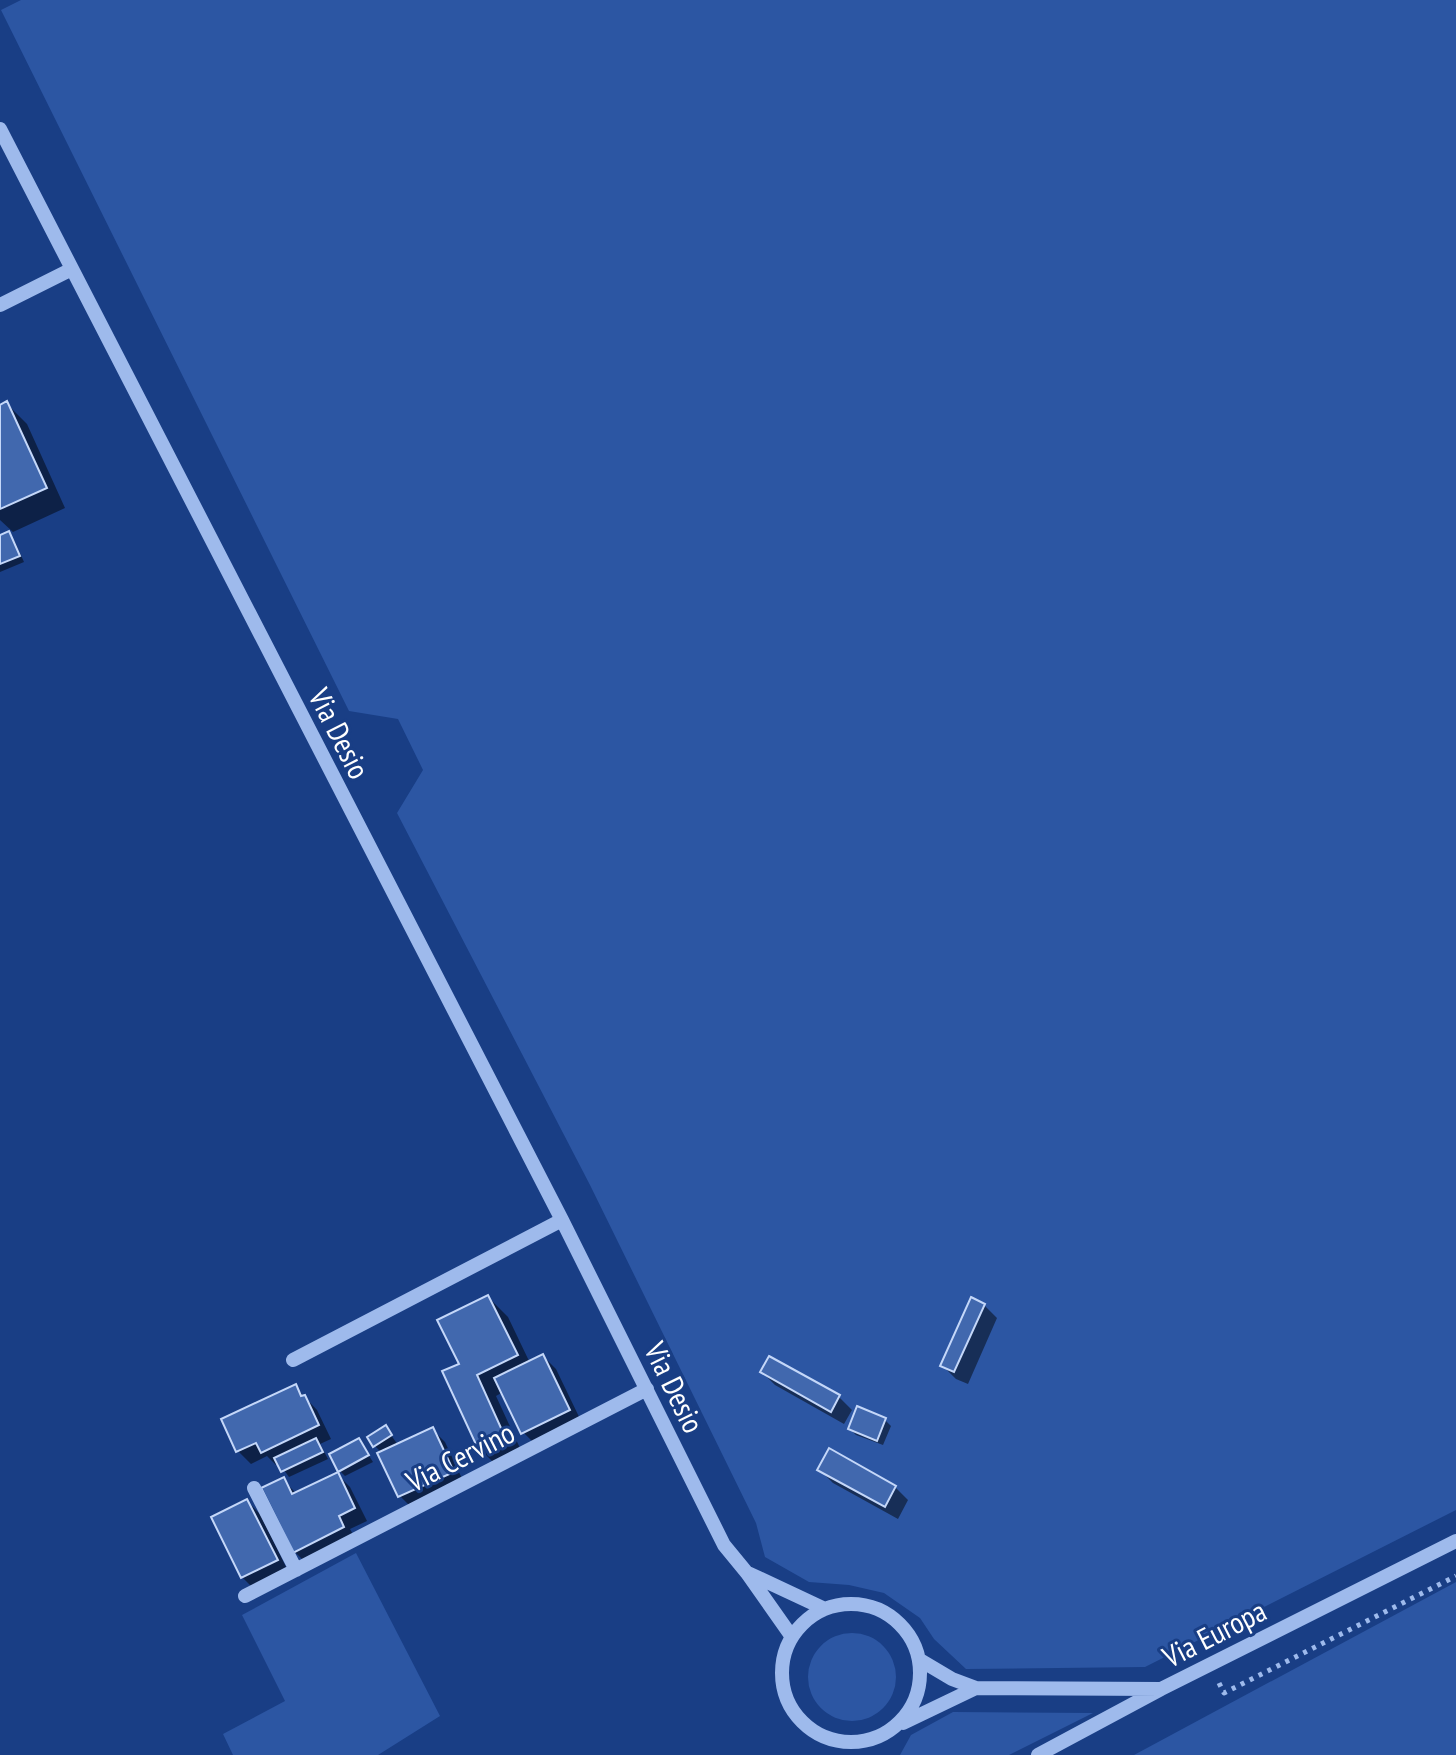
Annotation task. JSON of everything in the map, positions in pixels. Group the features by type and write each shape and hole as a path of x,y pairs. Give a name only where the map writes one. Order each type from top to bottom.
{"street":[{"name":"Via Desio","path":"0,129 562,1220 724,1545 792,1637"},
{"path":"0,305 72,269"},
{"path":"293,1360 562,1220"},
{"name":"Via Cervino","path":"245,1596 647,1389"},
{"path":"254,1488 296,1570"},
{"name":"Via Europa","path":"920,1660 952,1679 976,1688 1161,1689 1456,1541"},
{"name":"Via Desio","path":"747,1573 825,1609"},
{"path":"849,1604 873,1607 894,1619 911,1637 920,1660 920,1685 912,1708 896,1727 875,1739 852,1743 828,1739 806,1727 791,1708 783,1684 784,1660 792,1637 807,1621 825,1609 849,1604"},
{"name":"Via Europa","path":"896,1727 976,1688"},
{"path":"1038,1755 1161,1689"},
{"path":"828,1739 837,1755"},
{"path":"875,1739 876,1755"}],"path":[{"path":"1211,1664 1224,1693 1456,1576"}],"shaded area":[{"path":"21,0 1456,0 1456,1510 1145,1667 966,1669 934,1639 920,1618 884,1593 849,1585 809,1582 765,1557 756,1523 590,1185 397,813 423,770 398,719 349,711 1,10"},
{"path":"356,1553 440,1716 378,1755 233,1755 223,1734 285,1701 242,1615"},
{"path":"1456,1582 1456,1755 1134,1755"},
{"path":"852,1633 869,1637 883,1646 892,1660 896,1677 892,1694 883,1708 869,1717 852,1721 835,1717 821,1708 812,1694 808,1677 812,1660 821,1646 835,1637"},
{"path":"953,1712 1093,1713 1009,1755 900,1755 911,1735"}],"building":[{"path":"7,401 47,488 0,509 0,405"},
{"path":"9,531 20,556 0,564 0,535"},
{"path":"488,1295 518,1355 477,1375 506,1439 479,1451 442,1371 459,1364 437,1320"},
{"path":"971,1297 985,1304 954,1372 940,1366"},
{"path":"543,1354 570,1410 521,1434 494,1378"},
{"path":"769,1356 840,1395 831,1412 760,1372"},
{"path":"296,1384 301,1396 305,1395 319,1425 261,1453 256,1443 236,1452 221,1419"},
{"path":"857,1406 886,1418 877,1441 848,1429"},
{"path":"386,1425 392,1435 373,1447 367,1437"},
{"path":"433,1427 454,1472 398,1497 377,1453"},
{"path":"316,1438 323,1452 281,1472 274,1458"},
{"path":"359,1438 369,1455 338,1472 329,1454"},
{"path":"829,1448 896,1486 885,1507 817,1470"},
{"path":"338,1472 355,1508 339,1516 344,1527 293,1553 261,1488 284,1477 292,1494"},
{"path":"247,1499 278,1560 241,1578 211,1517"}]}
